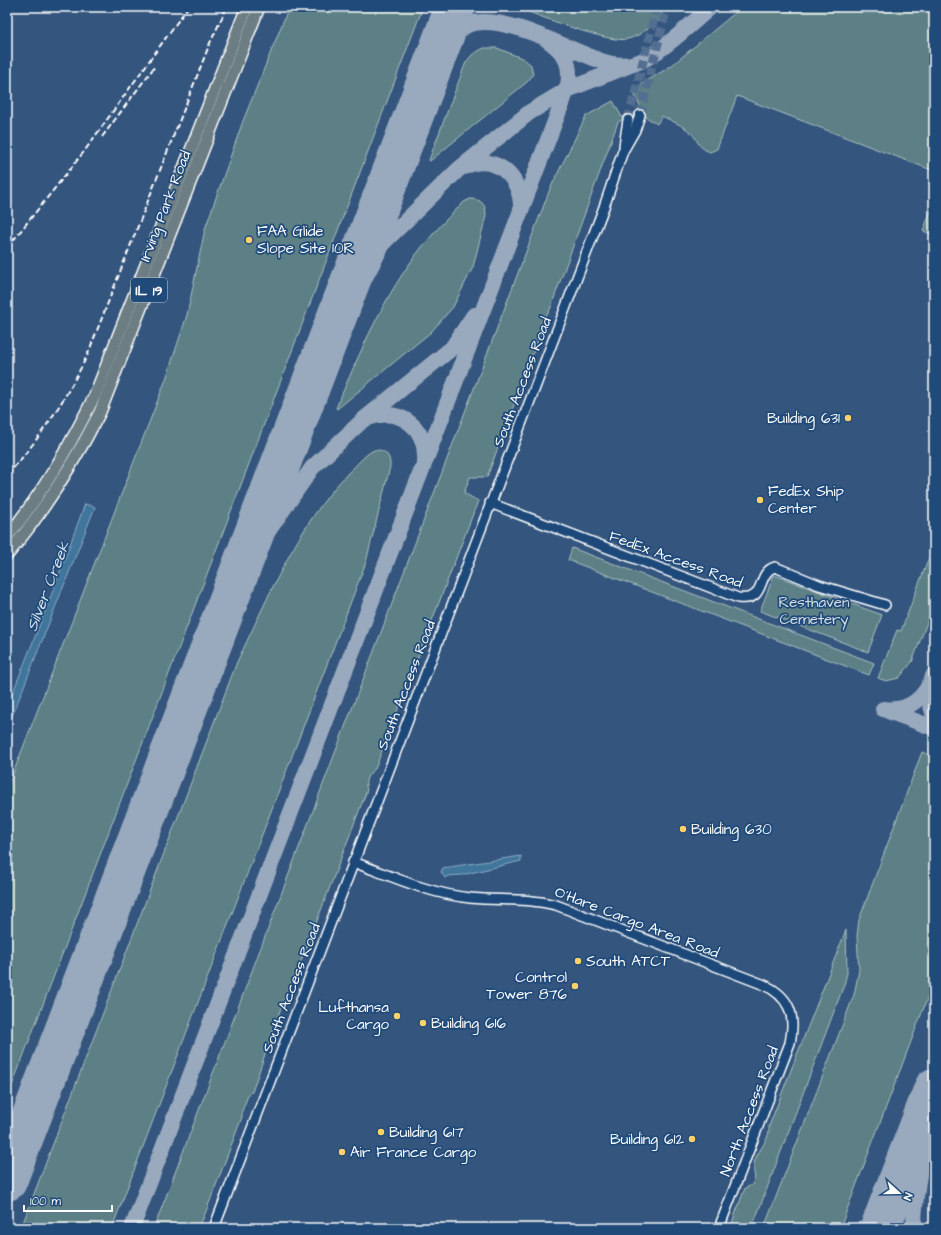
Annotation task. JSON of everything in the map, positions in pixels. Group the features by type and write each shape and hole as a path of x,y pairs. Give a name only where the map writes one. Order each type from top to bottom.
{"main road":[{"name":"Irving Park Road","path":"7,537 40,494 57,467 74,439 95,395 247,7"},
{"name":"Irving Park Road","path":"7,555 50,499 70,467 100,412 259,7"}],"street":[{"name":"South Access Road","path":"623,151 635,130 640,115"},
{"name":"South Access Road","path":"214,1228 490,503 602,214 623,151 628,120"},
{"name":"FedEx Access Road","path":"490,503 738,598 746,599 754,597 767,571 775,567 819,585 885,605"},
{"name":"O'Hare Cargo Area Road","path":"353,862 422,887 454,896 471,898 524,899 556,905 762,984 772,989 786,1002"},
{"name":"North Access Road","path":"719,1228 790,1043 793,1028 792,1014 786,1002"}],"green space":[{"path":"289,7 423,7 7,1099 7,789 166,379 187,315 205,229 243,121"},
{"path":"516,7 658,7 664,17 638,35 628,39 619,39 605,37 573,28"},
{"path":"742,7 934,7 934,171 737,96 717,149 710,152 702,148 693,135 680,125 662,116 657,124 646,117 632,90 671,66"},
{"path":"484,48 497,48 524,59 531,65 533,75 527,82 430,161 429,160 466,62 473,54"},
{"path":"613,101 623,119 618,122 549,312 541,322 539,328 540,335 487,477 470,477 464,493 478,501 375,769 367,778 367,790 305,952 284,999 252,1092 249,1093 242,1111 242,1117 203,1219 197,1228 154,1228 550,189 586,116"},
{"path":"470,199 478,200 482,203 486,216 473,267 453,307 431,332 337,409 336,408 374,324 384,304 408,265 432,235 458,207"},
{"path":"934,203 934,244 931,234 923,231"},
{"path":"374,450 382,451 387,454 390,460 390,467 366,562 112,1228 21,1228 237,662 273,587 299,538 331,493 364,457"},
{"path":"934,544 934,604 912,662 899,678 886,681 878,678 897,630 901,631"},
{"path":"572,548 874,663 869,675 568,560"},
{"name":"Resthaven Cemetery","path":"774,575 882,615 868,652 760,611"},
{"path":"922,752 934,757 934,981 840,1228 764,1228 854,995 859,970 857,936 859,920"},
{"path":"846,930 847,973 844,985 752,1228 730,1228 745,1188 752,1185 755,1177 754,1169 757,1156 767,1139 769,1126"}],"water":[{"path":"85,504 95,507 7,729 7,707 48,604"},
{"path":"521,856 521,861 462,875 448,876 445,878 441,872 443,868"}],"taxiway":[{"path":"438,51 452,35 465,26 482,22 497,23 528,31 604,62 616,65 636,63 654,54 711,7"},
{"path":"132,1228 567,90 569,73 566,60 559,49 546,39"},
{"path":"305,400 335,333 384,242 459,169 530,112 567,90 635,63"},
{"path":"464,167 475,163 486,163 496,165 504,170 512,178 517,187 521,209"},
{"path":"204,662 262,540 312,468 363,420 452,348 474,315"},
{"path":"368,418 379,415 390,415 408,421 420,436 424,446 425,457"},
{"path":"883,709 901,708 909,706 915,702 926,690 934,674"},
{"path":"930,685 929,699 934,716"},
{"path":"888,711 934,728"},
{"path":"914,1228 914,1213 918,1182 934,1104"},
{"path":"885,1217 921,1142"}],"runway":[{"path":"7,1181 455,7"},
{"path":"880,1228 934,1088"}],"tunnel":[{"path":"628,120 657,7"},
{"path":"640,115 667,7"}],"railway":[{"path":"7,248 83,153 188,7"},
{"path":"7,475 41,433 70,388 87,356 210,43 227,7"},
{"path":"102,137 155,66"}],"place":[{"name":"FAA Glide Slope Site 10R","path":"249,240"},
{"name":"Building 631","path":"848,418"},
{"name":"FedEx Ship Center","path":"760,500"},
{"name":"Building 630","path":"683,829"},
{"name":"South ATCT","path":"578,961"},
{"name":"Control Tower 876","path":"575,986"},
{"name":"Lufthansa Cargo","path":"397,1016"},
{"name":"Building 616","path":"423,1023"},
{"name":"Building 617","path":"381,1132"},
{"name":"Building 612","path":"692,1139"},
{"name":"Air France Cargo","path":"342,1152"}],"water label":[{"name":"Silver Creek","path":"47,586"}]}
